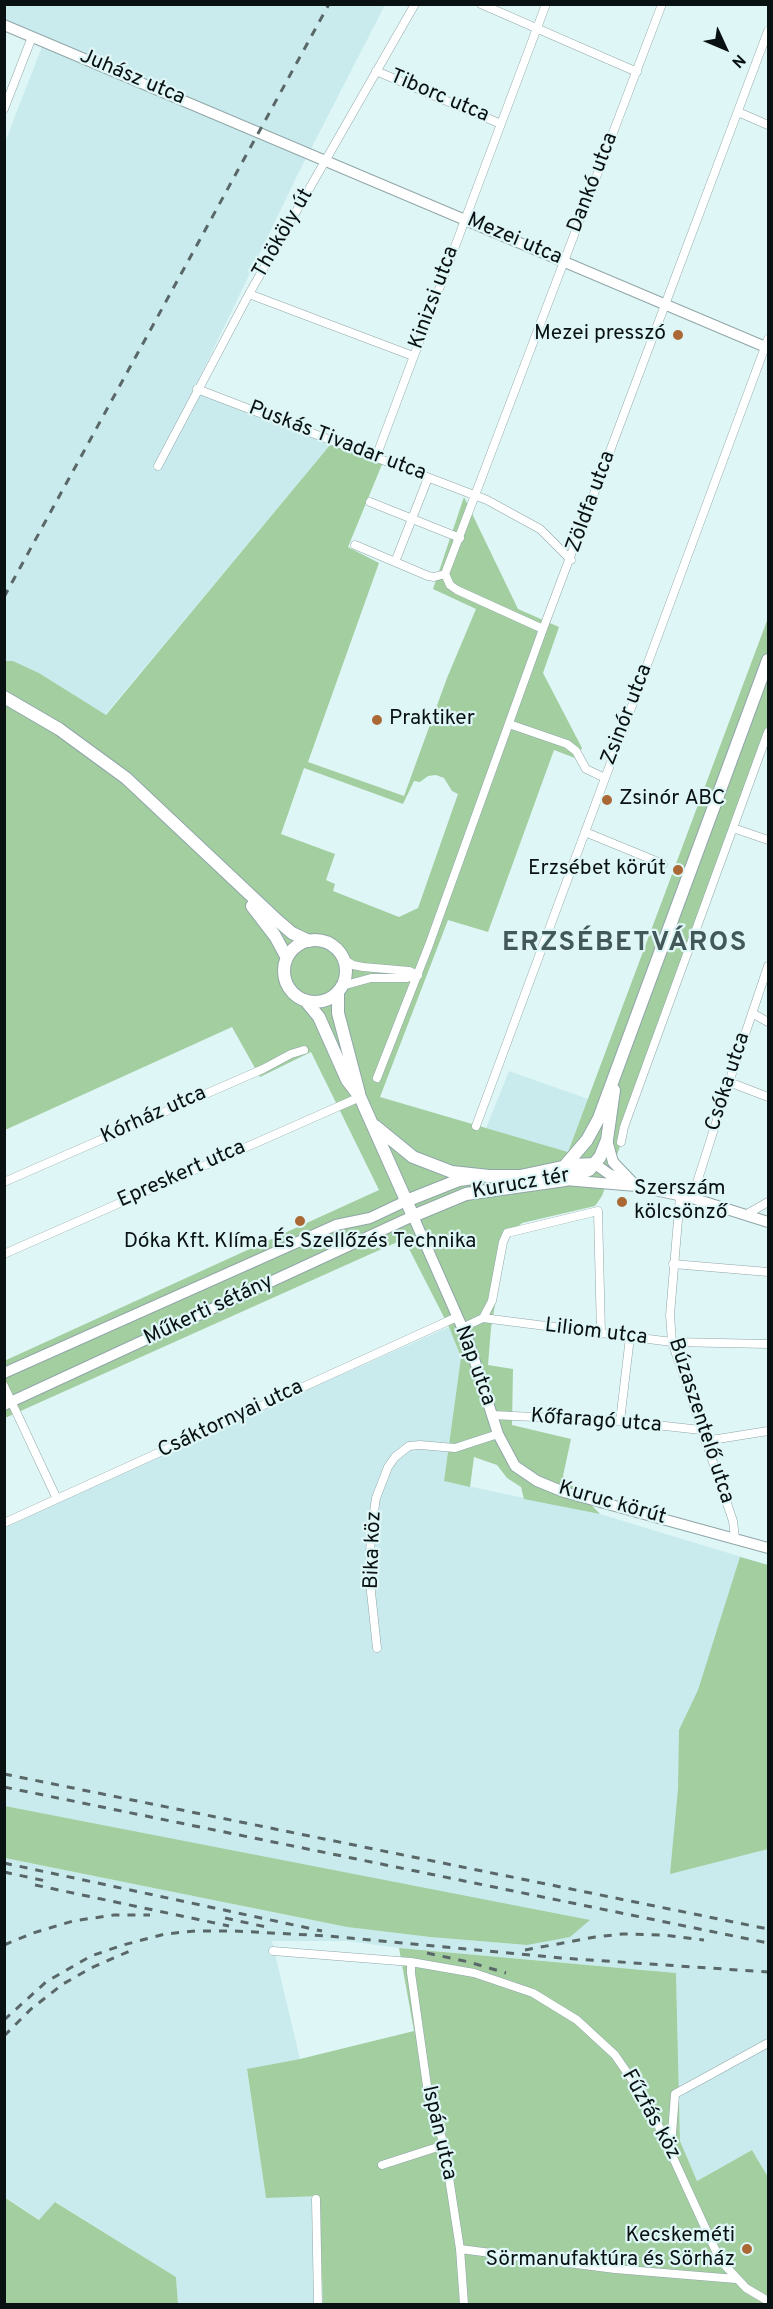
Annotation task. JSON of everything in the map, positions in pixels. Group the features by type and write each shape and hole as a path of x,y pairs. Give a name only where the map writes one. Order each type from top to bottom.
{"main road":[{"path":"564,1174 599,1118 768,660"},
{"path":"4,697 59,729 126,778 152,800 232,881 292,933 309,941"},
{"path":"232,881 275,936 287,958"},
{"path":"360,1097 347,1080 319,1017 304,1000 293,993 287,984 284,973 287,958 296,947 309,941 318,940 329,944 339,951 344,959 346,972 340,989 338,1013 360,1097 413,1216"},
{"path":"304,1000 322,1001 340,989"},
{"path":"595,1164 606,1140 616,1070"},
{"path":"595,1164 599,1118"},
{"path":"372,1123 402,1149 419,1160 452,1172 489,1176"},
{"name":"Kurucz tér","path":"489,1176 580,1174 595,1164"},
{"name":"Kurucz tér","path":"413,1216 466,1194 564,1174"},
{"path":"406,1201 459,1180 489,1176"}],"street":[{"name":"Thököly út","path":"158,466 249,294 415,4"},
{"path":"481,4 637,72"},
{"name":"Kinizsi utca","path":"376,457 546,4"},
{"name":"Dankó utca","path":"445,574 662,4"},
{"name":"Juhász utca","path":"4,25 258,133"},
{"name":"Zöldfa utca","path":"377,1078 418,975 543,629 768,31"},
{"path":"4,109 32,37"},
{"name":"Tiborc utca","path":"376,71 501,124"},
{"path":"738,112 768,125"},
{"name":"Mezei utca","path":"258,133 768,345"},
{"path":"249,294 413,356"},
{"name":"Zsinór utca","path":"476,1126 604,778 768,345"},
{"name":"Puskás Tivadar utca","path":"197,389 476,496 540,529 570,560"},
{"path":"395,562 428,478"},
{"path":"370,502 460,538"},
{"path":"355,545 428,576 445,574 450,585 457,590 543,629"},
{"path":"509,724 567,744 576,750 586,769 604,778"},
{"path":"621,1142 627,1117 768,732"},
{"path":"733,828 768,840"},
{"path":"585,832 663,864"},
{"path":"344,959 363,967 409,971 418,975"},
{"name":"Csóka utca","path":"692,1198 768,966"},
{"path":"340,989 371,978 406,978 418,975"},
{"path":"752,1013 768,1022"},
{"name":"Kórház utca","path":"4,1182 304,1050"},
{"path":"729,1082 768,1097"},
{"name":"Epreskert utca","path":"4,1254 360,1097"},
{"path":"606,1140 613,1162 636,1186"},
{"path":"595,1164 609,1174 636,1186"},
{"path":"564,1174 692,1198 768,1222"},
{"name":"Búzaszentelő utca","path":"680,1196 670,1316 672,1342 733,1521 735,1538"},
{"name":"Műkerti sétány","path":"4,1373 336,1225 370,1218 406,1201"},
{"path":"747,1214 768,1202"},
{"name":"Kurucz tér","path":"483,1318 492,1301 502,1242 507,1233 598,1211 601,1334"},
{"path":"413,1216 457,1317"},
{"name":"Műkerti sétány","path":"8,1403 413,1216"},
{"path":"673,1264 768,1272"},
{"name":"Nap utca","path":"457,1317 470,1343 492,1415"},
{"name":"Csáktornyai utca","path":"4,1523 457,1317"},
{"path":"462,1328 483,1318"},
{"name":"Liliom utca","path":"483,1318 672,1342 768,1344"},
{"path":"620,1421 630,1337"},
{"path":"4,1386 8,1403 57,1499"},
{"name":"Kőfaragó utca","path":"492,1415 620,1421 701,1430"},
{"name":"Kuruc körút","path":"492,1415 498,1434 515,1466 537,1481 602,1503 768,1548"},
{"path":"705,1441 768,1431"},
{"name":"Bika köz","path":"376,1648 371,1592 372,1525 376,1498 388,1467 395,1457 409,1446 455,1448 498,1434"},
{"name":"Fűzfás köz","path":"273,1951 411,1962 474,1972 513,1984 548,2001 577,2020 604,2043 625,2068 648,2103 671,2149 714,2249 736,2279 766,2302"},
{"name":"Ispán utca","path":"411,1962 428,2092 444,2145 460,2249 464,2304"},
{"path":"671,2149 675,2094 768,2043"},
{"path":"382,2165 444,2145"},
{"path":"316,2199 318,2304"},
{"path":"460,2249 615,2269 736,2279"}],"shaded area":[{"path":"4,5 385,5 297,176 195,387 330,445 105,715 39,673 13,661 5,661 5,142 43,44 5,28"},
{"path":"509,1071 588,1099 568,1152 486,1128"},
{"path":"449,1327 461,1357 444,1481 600,1514 768,1565 768,2177 752,2150 697,2181 680,2141 676,1973 399,1948 347,1941 272,1941 300,2059 247,2070 266,2198 319,2195 323,2304 178,2304 176,2277 56,2202 40,2220 5,2197 5,1858 347,1927 430,1937 527,1945 589,1921 5,1806 4,1524"}],"green space":[{"path":"330,445 383,462 348,547 379,563 308,762 404,796 447,678 476,609 433,589 464,497 518,609 559,627 543,673 582,748 575,758 554,750 488,932 448,920 380,1097 568,1152 768,618 768,738 602,1196 595,1206 522,1223 507,1236 491,1328 488,1365 513,1369 512,1425 571,1439 563,1476 600,1514 524,1499 521,1487 507,1478 497,1465 474,1457 470,1487 444,1481 461,1357 449,1327 404,1239 5,1418 4,1361 379,1190 311,1052 260,1077 232,1027 5,1130 5,661 13,661 39,673 106,715","holes":["304,768 403,804 414,781 420,782 428,776 436,775 444,778 452,791 458,794 418,908 399,917 333,891 335,884 326,880 335,854 281,834"]},
{"path":"740,1557 768,1565 768,1849 670,1874 678,1789 679,1730 698,1690"},
{"path":"5,1806 590,1920 570,1937 527,1945 347,1927 5,1858"},
{"path":"399,1948 676,1973 680,2141 697,2181 752,2150 768,2177 768,2304 323,2304 319,2196 266,2198 247,2069 300,2059 414,2031"},
{"path":"4,2197 39,2220 55,2202 176,2277 178,2304 5,2304"}],"railway":[{"path":"4,597 329,4"},
{"path":"4,1774 768,1929"},
{"path":"4,1787 768,1943"},
{"path":"4,1863 322,1931"},
{"path":"4,1872 46,1881"},
{"path":"35,1885 229,1926"},
{"path":"4,1945 33,1933 73,1921 114,1915 150,1915"},
{"path":"225,1918 266,1927"},
{"path":"4,2020 46,1982 91,1956 165,1934 195,1931 328,1936 561,1958 768,1972"},
{"path":"525,1950 623,1934 664,1935 704,1940"},
{"path":"4,2036 31,2009 63,1984 91,1968 132,1950"},
{"path":"427,1953 506,1973"}],"place":[{"name":"Mezei presszó","path":"678,335"},
{"name":"Praktiker","path":"377,720"},
{"name":"Zsinór ABC","path":"607,800"},
{"name":"Erzsébet körút","path":"678,870"},
{"name":"Szerszám kölcsönző","path":"622,1202"},
{"name":"Dóka Kft. Klíma És Szellőzés Technika","path":"300,1221"},
{"name":"Kecskeméti Sörmanufaktúra és Sörház","path":"747,2249"}],"district":[{"name":"ERZSÉBETVÁROS","path":"625,945"}]}
